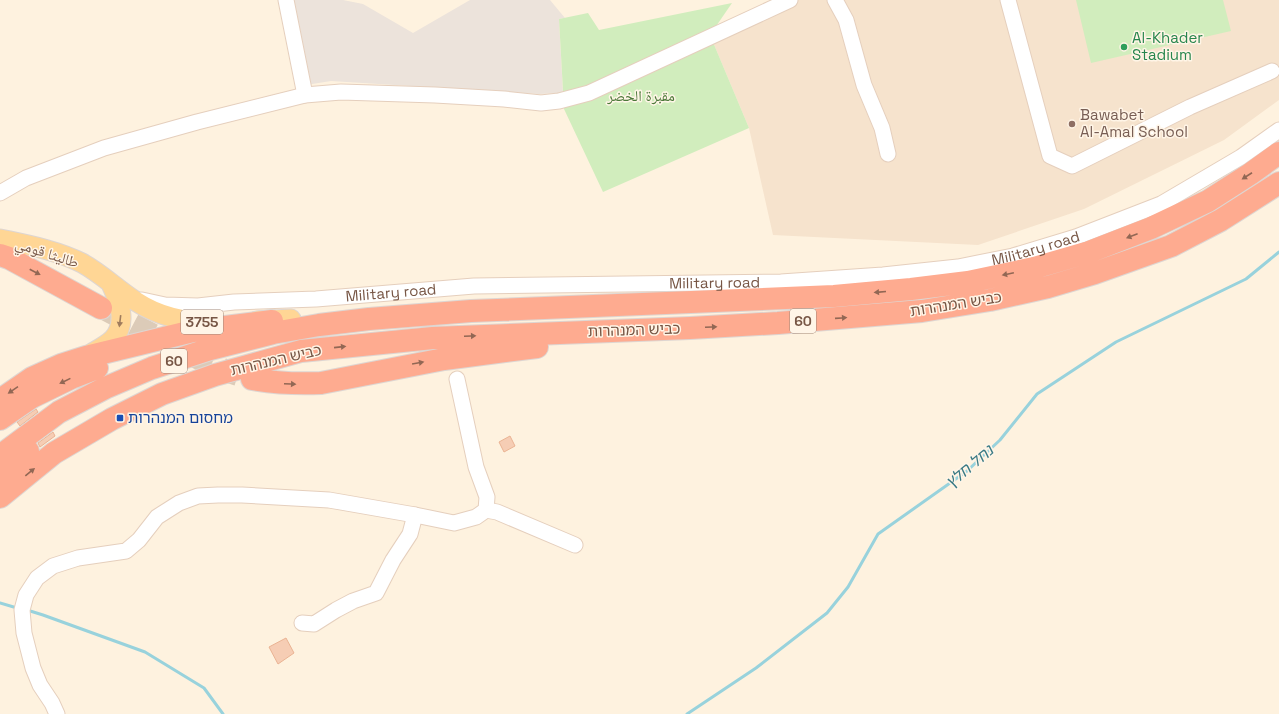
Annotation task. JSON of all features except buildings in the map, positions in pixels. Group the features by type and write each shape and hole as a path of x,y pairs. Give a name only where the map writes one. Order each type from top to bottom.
{"highway":[{"name":"כביש המנהרות","path":"369,319 471,311 834,296 911,290 968,282 1034,268 1090,252 1151,228 1208,201 1279,154"},
{"name":"כביש המנהרות","path":"0,497 54,453 112,419 162,394 215,374 301,351 433,338 690,328 833,319 922,310 990,300 1048,287 1095,273 1171,246 1221,220 1279,183"},
{"path":"0,255 9,258 102,308"},
{"name":"60","path":"0,400 32,378 60,365 86,357 193,331 300,318 369,319"},
{"name":"60","path":"0,419 39,394 71,378 115,362 175,342 300,318"},
{"name":"60","path":"0,436 65,397 136,362 300,318"},
{"name":"60","path":"0,456 59,412 106,388 152,368 210,349 273,333 319,325 369,319"},
{"path":"252,378 285,383 320,383 444,359 690,328"},
{"name":"60","path":"0,475 35,445 74,419 127,394 189,374 301,351"}],"main road":[{"name":"طاليثا قومي","path":"0,239 65,255 98,272 116,287"},
{"name":"3755","path":"116,287 137,302 158,314 180,320 226,323 300,318"},
{"name":"3755","path":"86,357 112,340 117,334 121,324 121,310 116,287"}],"street":[{"path":"286,0 305,95"},
{"path":"0,194 26,178 104,148 197,122 305,95 341,92 504,99 541,103 559,101 589,93 790,0"},
{"path":"835,0 846,20 864,85 882,128 888,154"},
{"path":"1008,0 1050,156 1072,166 1190,107 1272,71"},
{"name":"Military road","path":"116,287 141,300 166,305 198,306 234,302 316,299 474,286 781,282 883,275 958,267 1013,256 1076,237 1161,204 1241,158 1279,130"},
{"path":"457,380 476,467 487,497 486,510"},
{"path":"57,714 52,703 40,685 33,668 24,633 22,610 26,595 37,578 53,566 78,558 126,551 139,540 157,517 179,503 198,496 242,495 329,500 454,523 476,517 486,510 497,512 575,545"},
{"path":"302,623 314,624 353,600 376,593 393,560 410,534 415,515"}],"shaded area":[{"path":"288,0 343,0 363,4 413,33 470,0 550,0 565,18 559,19 563,93 539,94 331,81 306,85"},
{"path":"771,0 1279,0 1279,100 1224,140 1084,209 978,245 773,235 749,128 710,35"}],"green space":[{"name":"Al-Khader Stadium","path":"1076,0 1223,0 1231,31 1091,63"},
{"name":"مقبرة الخضر","path":"732,3 710,35 749,128 603,192 564,109 559,19 588,13 599,30"}],"waterway":[{"name":"נחל חלץ","path":"687,714 756,668 827,613 848,587 878,534 967,471 1000,440 1037,394 1116,342 1246,279 1279,252"},
{"path":"0,603 17,608"},
{"path":"27,610 145,652 204,688 223,714"}],"tunnel":[{"path":"104,309 201,360 238,375"}],"place":[{"name":"Al-Khader Stadium","path":"1124,47"},
{"name":"Bawabet Al-Amal School","path":"1072,124"},
{"name":"מחסום המנהרות","path":"120,418"}]}
